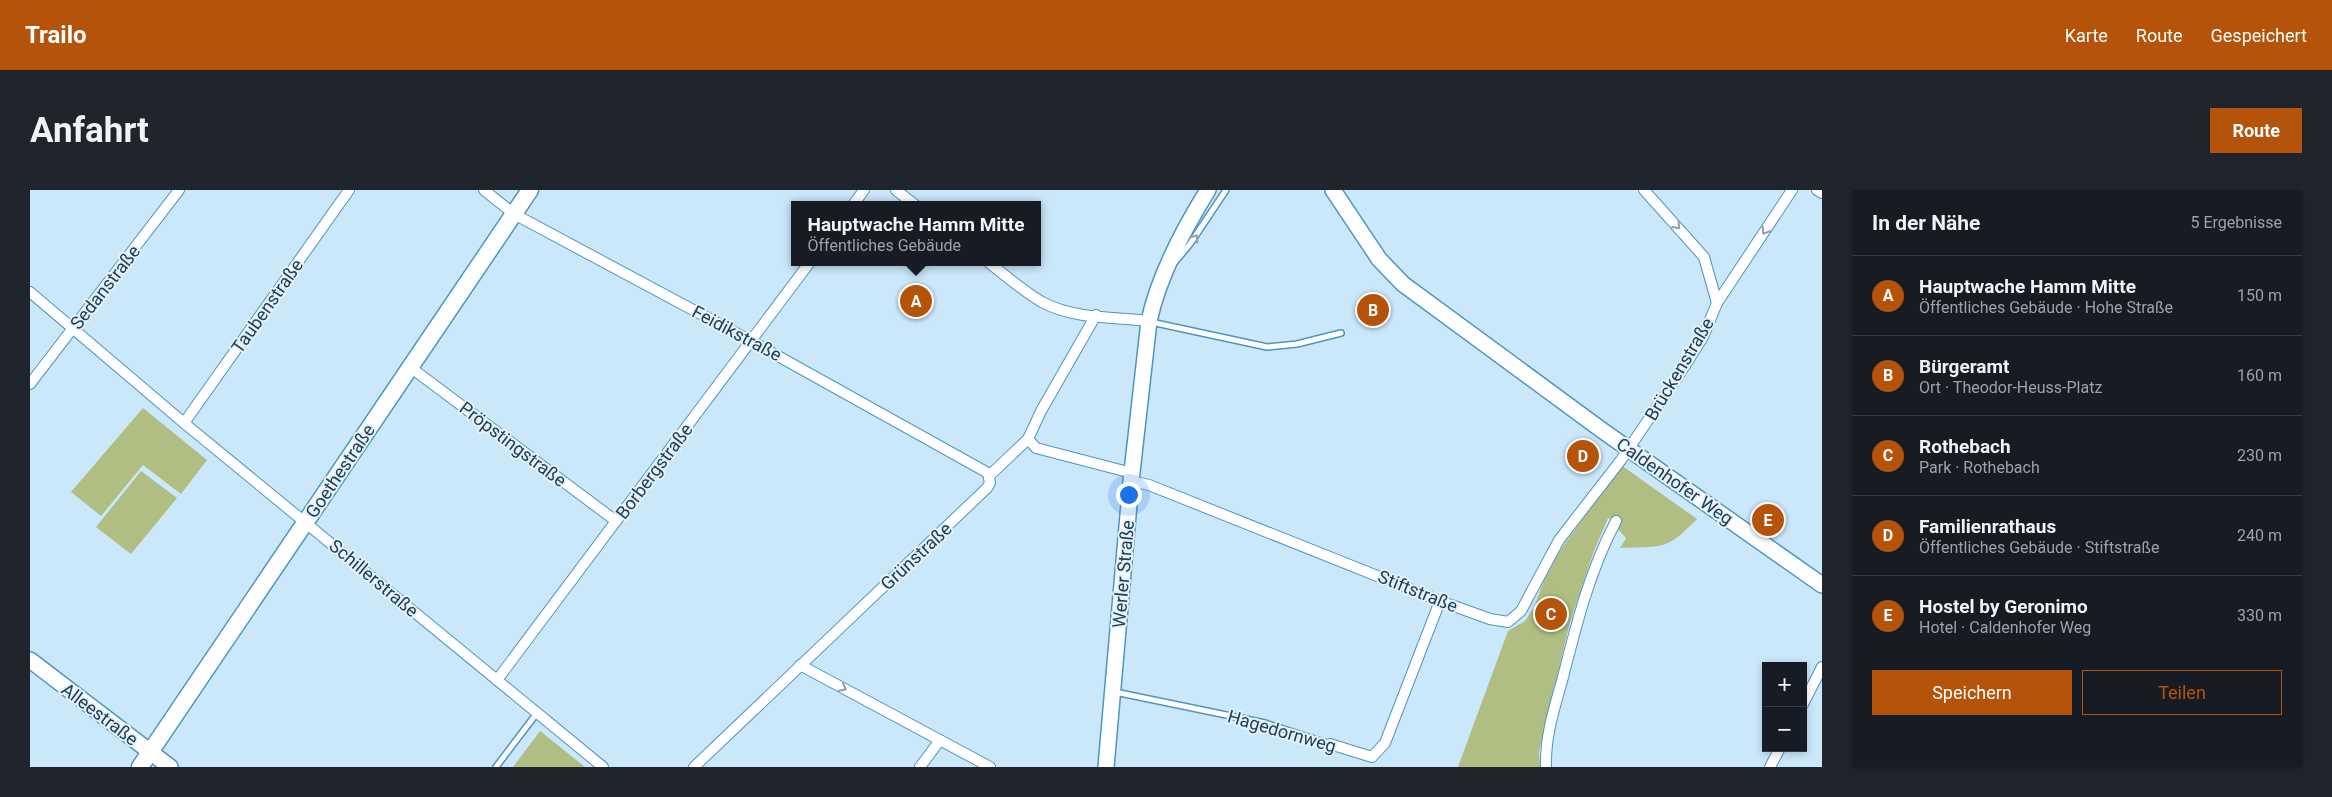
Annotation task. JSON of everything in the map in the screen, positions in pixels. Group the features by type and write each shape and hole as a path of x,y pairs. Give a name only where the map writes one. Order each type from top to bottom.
{"main road":[{"name":"Goethestraße","path":"140,767 530,190"},
{"name":"Werler Straße","path":"1106,767 1148,321 1152,304 1164,276 1208,190"},
{"name":"Caldenhofer Weg","path":"1333,190 1340,196 1379,259 1403,284 1628,448 1822,585"},
{"name":"Alleestraße","path":"30,660 170,767"}],"street":[{"name":"Sedanstraße","path":"30,384 179,190"},
{"name":"Taubenstraße","path":"184,423 349,190"},
{"name":"Feidikstraße","path":"484,190 514,214 981,467 986,470 989,476"},
{"path":"857,201 864,190"},
{"path":"896,190 910,201"},
{"name":"Brückenstraße","path":"1628,448 1684,367 1702,337 1717,303 1704,257 1644,190"},
{"path":"1717,303 1792,190"},
{"path":"1817,190 1822,194"},
{"name":"Borbergstraße","path":"497,680 807,266"},
{"path":"993,266 1041,301 1058,309 1148,321"},
{"name":"Schillerstraße","path":"30,292 184,423 603,767"},
{"name":"Grünstraße","path":"694,767 987,488 989,476 1028,439 1041,411 1096,315"},
{"name":"Pröpstingstraße","path":"410,367 616,521"},
{"path":"1028,439 1036,448 1132,477"},
{"name":"Stiftstraße","path":"1132,477 1440,601 1500,622 1512,620 1521,611 1559,540 1628,448"},
{"path":"1546,767 1545,749 1574,631 1598,554 1616,521"},
{"name":"Hagedornweg","path":"1330,744 1372,757 1385,743 1440,601"},
{"path":"800,665 990,767"},
{"path":"1807,696 1822,668"},
{"path":"920,767 940,740"},
{"path":"1770,767 1778,752"}],"lane":[{"path":"1164,276 1190,244 1226,190"},
{"path":"1148,321 1267,347 1297,344 1341,333"},
{"name":"Hagedornweg","path":"1113,692 1265,723 1330,744"},
{"path":"496,767 537,713"}],"green space":[{"path":"143,408 207,460 181,494 143,465 101,516 71,492"},
{"path":"1621,465 1697,519 1678,537 1663,545 1620,548 1626,538 1618,529 1620,523 1608,518 1594,551 1570,622 1539,752 1540,767 1458,767 1508,631 1525,621 1534,608 1542,585 1559,552"},
{"path":"141,471 177,498 131,554 96,527"},
{"path":"540,731 585,767 513,767"}],"place":[{"name":"Hauptwache Hamm Mitte","path":"916,301"},
{"name":"Bürgeramt","path":"1373,310"},
{"name":"Familienrathaus","path":"1583,456"},
{"name":"Hostel by Geronimo","path":"1768,520"},
{"name":"Rothebach","path":"1551,614"}]}
